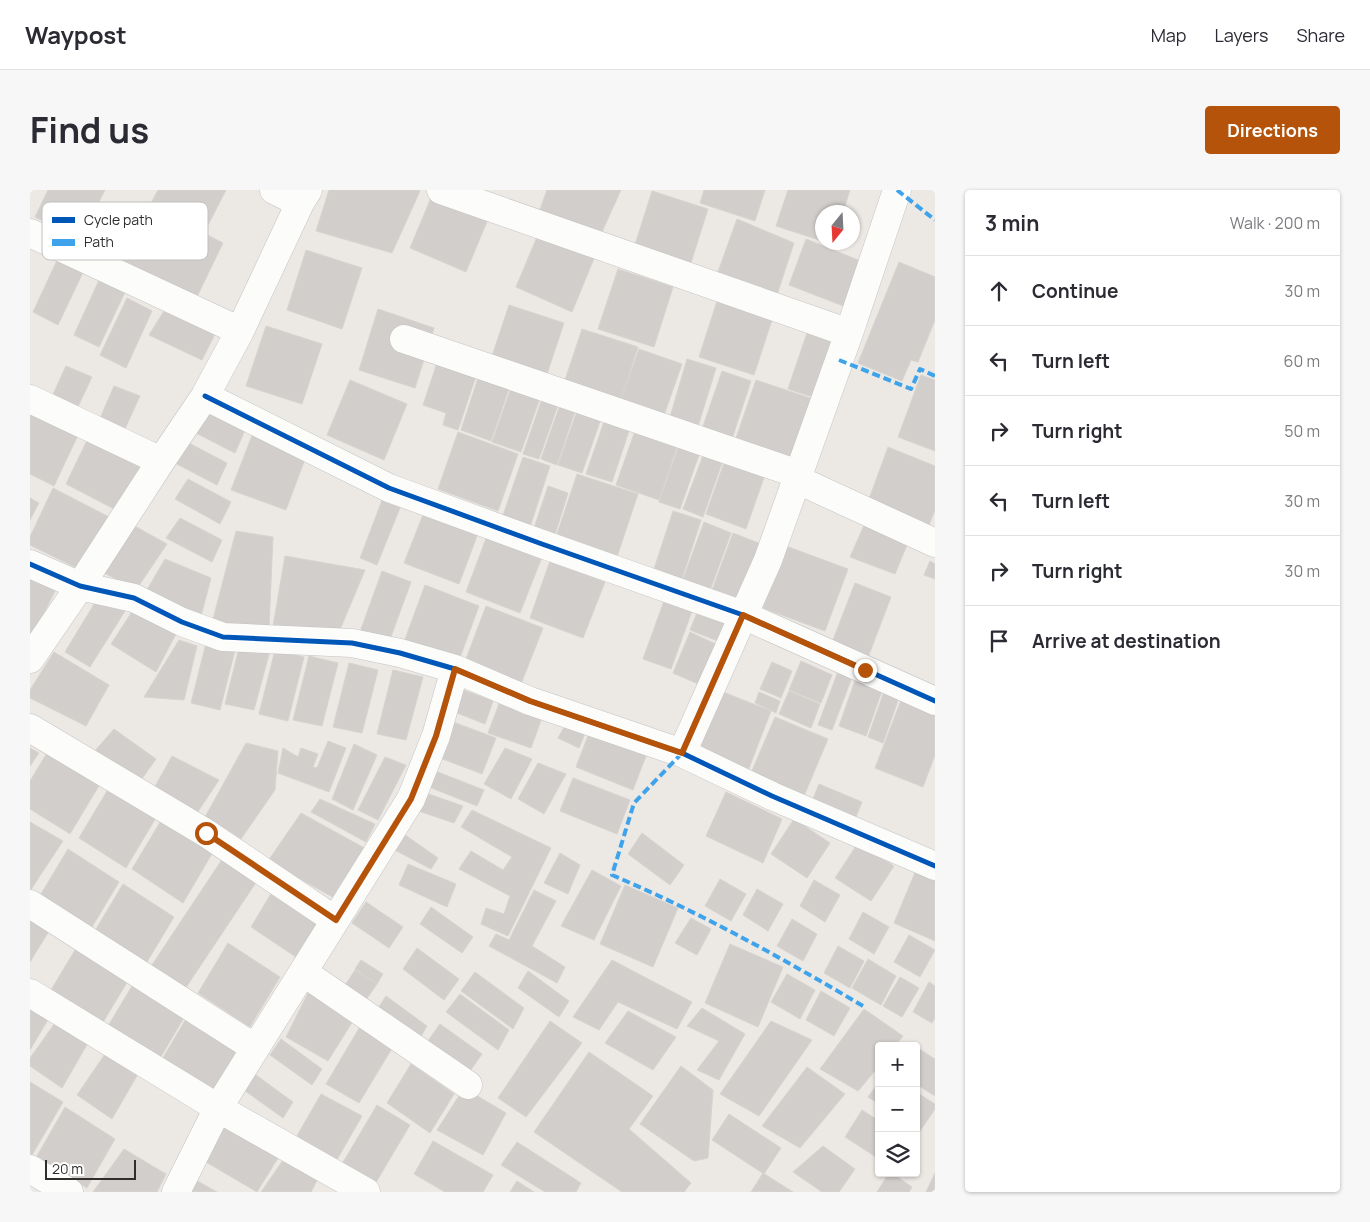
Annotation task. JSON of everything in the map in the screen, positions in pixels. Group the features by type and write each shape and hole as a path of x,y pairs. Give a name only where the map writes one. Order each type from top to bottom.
{"street":[{"path":"30,659 205,396 240,332 304,196 274,190"},
{"path":"441,190 849,332"},
{"path":"682,753 768,560 897,190"},
{"path":"30,233 42,239"},
{"path":"87,260 240,332"},
{"path":"404,339 797,477 935,543"},
{"path":"205,396 390,488 743,615 935,701"},
{"path":"30,398 161,461"},
{"path":"30,564 80,586 134,598 182,622 223,637 352,643 400,653 455,669 530,701 682,753 772,796 935,866"},
{"path":"176,1192 218,1108 411,799 436,736 455,669"},
{"path":"30,728 206,833 336,920"},
{"path":"30,904 255,1048"},
{"path":"303,972 468,1085"},
{"path":"30,993 218,1108 366,1192"},
{"path":"30,1169 69,1192"}],"building":[{"path":"48,190 105,190 99,202 42,202"},
{"path":"158,190 226,190 208,225 208,202 152,202"},
{"path":"329,190 420,191 392,253 316,231"},
{"path":"547,190 621,190 601,234 539,212"},
{"path":"704,190 765,190 755,221 700,203"},
{"path":"788,190 850,190 845,205 815,205 815,239 776,226"},
{"path":"652,191 708,209 689,269 633,251"},
{"path":"433,193 489,217 466,272 410,248"},
{"path":"42,202 42,220 35,217"},
{"path":"737,219 794,243 776,298 715,280"},
{"path":"539,232 595,256 572,312 516,287"},
{"path":"208,235 223,243 193,305 116,266 119,260 208,260"},
{"path":"806,239 815,243 815,250 833,250 863,262 846,307 789,285"},
{"path":"306,250 362,268 342,329 287,310"},
{"path":"57,260 68,260 85,268 58,325 33,312"},
{"path":"899,262 935,277 935,320 918,362 911,360 902,381 858,363"},
{"path":"618,269 673,287 654,347 598,329"},
{"path":"100,278 126,290 99,347 74,335"},
{"path":"127,298 152,311 126,368 100,355"},
{"path":"718,298 773,317 754,375 699,357"},
{"path":"509,305 564,323 544,383 489,365"},
{"path":"378,309 434,328 415,388 359,370"},
{"path":"164,311 215,334 202,360 149,335"},
{"path":"810,324 841,334 819,399 788,389"},
{"path":"266,326 322,344 302,404 246,386"},
{"path":"582,329 638,347 618,408 562,389"},
{"path":"639,349 682,364 662,421 619,405"},
{"path":"439,357 478,370 458,430 443,425 446,413 423,405"},
{"path":"687,359 716,368 696,433 668,424"},
{"path":"66,366 92,377 75,413 49,403"},
{"path":"722,371 751,381 730,445 700,435"},
{"path":"480,372 511,383 491,441 461,430"},
{"path":"921,375 935,380 935,451 898,437"},
{"path":"350,380 407,404 384,460 327,435"},
{"path":"756,380 813,399 792,460 735,441"},
{"path":"512,385 541,395 521,452 492,442"},
{"path":"114,386 140,396 123,433 98,423"},
{"path":"543,396 559,402 539,459 523,454"},
{"path":"561,402 576,408 557,465 541,459"},
{"path":"30,405 80,431 54,486 30,474"},
{"path":"578,408 602,416 582,473 558,465"},
{"path":"203,409 245,430 235,453 188,429"},
{"path":"606,416 631,425 612,482 586,474"},
{"path":"636,428 678,444 659,500 616,485"},
{"path":"92,430 150,459 124,514 66,484"},
{"path":"458,432 518,454 498,511 438,489"},
{"path":"253,433 307,454 286,510 231,490"},
{"path":"185,441 227,463 217,485 171,461"},
{"path":"679,445 700,452 680,509 659,502"},
{"path":"888,447 935,466 935,510 926,533 865,510"},
{"path":"704,453 723,460 703,517 683,509"},
{"path":"523,457 550,466 529,530 501,521"},
{"path":"726,457 766,472 746,529 706,514"},
{"path":"577,474 638,494 616,560 555,540"},
{"path":"188,479 231,502 220,524 175,499"},
{"path":"548,486 568,493 554,538 533,531"},
{"path":"53,488 111,518 85,572 30,545 30,537"},
{"path":"384,495 402,503 377,565 360,558"},
{"path":"30,498 39,503 30,520"},
{"path":"426,507 480,528 459,584 404,563"},
{"path":"673,511 701,520 681,582 653,572"},
{"path":"180,518 222,540 212,562 166,538"},
{"path":"704,522 731,533 709,593 682,582"},
{"path":"865,523 909,540 895,574 850,557"},
{"path":"131,524 167,544 136,590 99,570"},
{"path":"236,531 273,537 269,627 212,623"},
{"path":"733,533 761,544 739,604 711,593"},
{"path":"487,536 542,557 520,613 466,592"},
{"path":"786,546 848,569 825,631 763,608"},
{"path":"285,556 365,570 339,632 273,626"},
{"path":"165,559 211,578 200,620 144,595"},
{"path":"550,561 605,582 583,638 530,618"},
{"path":"930,561 935,564 935,579 924,575"},
{"path":"30,571 58,585 31,639 30,639"},
{"path":"382,571 411,582 389,642 360,632"},
{"path":"855,583 891,597 867,660 831,645"},
{"path":"425,585 479,606 458,663 404,642"},
{"path":"99,596 125,611 90,667 65,652"},
{"path":"664,601 692,611 671,669 643,659"},
{"path":"486,606 543,628 519,689 463,667"},
{"path":"135,607 178,630 156,672 111,644"},
{"path":"699,608 732,620 723,643 690,630"},
{"path":"690,632 720,646 703,686 673,673"},
{"path":"207,639 236,646 220,710 191,703"},
{"path":"179,640 197,646 184,700 144,697"},
{"path":"241,640 271,647 254,710 225,704"},
{"path":"275,650 304,657 288,721 259,714"},
{"path":"54,652 109,685 86,726 30,698 30,690"},
{"path":"309,656 338,663 322,726 293,720"},
{"path":"801,661 832,675 821,703 789,690"},
{"path":"772,662 792,671 781,698 760,689"},
{"path":"349,663 378,670 362,733 333,727"},
{"path":"840,666 854,672 832,730 818,725"},
{"path":"393,670 423,677 406,740 377,734"},
{"path":"857,675 884,685 866,736 839,726"},
{"path":"886,686 901,692 883,743 868,737"},
{"path":"461,689 493,701 485,724 452,711"},
{"path":"718,690 771,711 748,771 694,750"},
{"path":"789,691 820,704 811,728 779,714"},
{"path":"759,692 780,701 776,713 755,703"},
{"path":"903,695 935,708 935,755 923,787 875,768"},
{"path":"502,696 544,712 531,748 488,733"},
{"path":"775,717 828,739 804,796 751,773"},
{"path":"453,722 496,738 482,774 440,758"},
{"path":"567,722 586,731 579,748 558,738"},
{"path":"114,729 156,759 139,783 94,752"},
{"path":"589,733 646,756 633,790 576,767"},
{"path":"328,741 346,748 329,792 278,773 283,748 298,757 301,748 318,754 313,767 317,768"},
{"path":"246,743 278,751 275,790 241,839 205,817"},
{"path":"354,744 377,755 353,810 332,799"},
{"path":"30,748 39,753 30,766"},
{"path":"505,748 532,759 511,799 484,784"},
{"path":"48,751 100,784 70,834 30,809 30,781"},
{"path":"172,756 219,780 195,816 153,790"},
{"path":"385,757 406,765 378,820 358,810"},
{"path":"538,763 566,774 544,814 518,799"},
{"path":"430,769 484,790 477,806 424,785"},
{"path":"573,778 630,800 617,834 560,811"},
{"path":"819,784 862,802 854,822 811,804"},
{"path":"110,786 157,816 126,868 79,838"},
{"path":"420,791 463,806 454,823 410,808"},
{"path":"726,792 782,819 763,863 706,836"},
{"path":"320,799 375,824 366,842 311,812"},
{"path":"472,810 551,848 508,936 481,924 486,908 504,914 510,896 459,869 471,851 503,870 512,857 461,827"},
{"path":"301,813 368,850 338,900 268,861"},
{"path":"162,819 213,852 183,903 132,869"},
{"path":"794,819 830,843 807,878 771,854"},
{"path":"30,822 63,841 30,891"},
{"path":"398,830 438,858 431,869 389,847"},
{"path":"642,833 684,865 670,885 628,854"},
{"path":"858,843 894,866 871,901 835,878"},
{"path":"68,849 119,882 89,932 38,899"},
{"path":"560,853 580,865 568,894 544,883"},
{"path":"225,855 259,878 183,992 148,971"},
{"path":"919,863 935,871 935,941 894,923"},
{"path":"408,864 456,884 447,907 399,885"},
{"path":"592,870 621,886 594,940 561,926"},
{"path":"281,877 332,911 302,961 251,927"},
{"path":"720,879 746,894 731,921 705,906"},
{"path":"814,880 840,895 825,922 800,906"},
{"path":"123,884 174,917 144,967 93,934"},
{"path":"625,885 678,908 653,967 600,944"},
{"path":"757,889 783,904 768,931 743,915"},
{"path":"534,890 556,901 532,946 565,967 557,983 489,946 496,934 509,940"},
{"path":"366,902 403,927 389,948 352,923"},
{"path":"30,907 54,923 30,962"},
{"path":"431,907 473,937 462,953 420,924"},
{"path":"863,912 889,927 874,954 849,939"},
{"path":"691,918 711,929 697,955 675,943"},
{"path":"792,919 817,934 803,961 777,946"},
{"path":"909,935 935,950 920,977 894,962"},
{"path":"81,940 132,974 102,1024 51,990"},
{"path":"228,943 280,977 250,1027 198,993"},
{"path":"730,944 783,967 758,1027 705,1003"},
{"path":"838,946 864,961 850,988 824,973"},
{"path":"417,948 459,979 444,1000 403,969"},
{"path":"868,959 896,976 881,1005 852,988"},
{"path":"361,960 383,974 377,984 355,969"},
{"path":"612,960 692,1002 677,1029 618,1002 599,1030 573,1017"},
{"path":"355,970 377,984 361,1007 340,993"},
{"path":"528,971 569,1001 559,1017 518,988"},
{"path":"475,972 524,1008 513,1029 461,991"},
{"path":"787,974 815,990 800,1019 771,1002"},
{"path":"138,976 189,1009 159,1060 108,1026"},
{"path":"900,977 919,988 902,1017 883,1006"},
{"path":"929,982 935,986 935,1018 932,1023 913,1012"},
{"path":"311,987 356,1016 328,1061 286,1037"},
{"path":"821,991 850,1008 834,1036 806,1020"},
{"path":"460,994 509,1030 498,1050 446,1012"},
{"path":"386,996 427,1026 417,1043 375,1013"},
{"path":"30,1000 52,1013 30,1050"},
{"path":"702,1008 745,1034 719,1080 697,1070 719,1041 687,1026"},
{"path":"864,1009 903,1036 898,1042 875,1042 875,1071 858,1091 820,1069"},
{"path":"628,1011 676,1037 653,1070 605,1043"},
{"path":"190,1012 241,1046 212,1096 160,1063"},
{"path":"550,1021 582,1043 526,1117 498,1098"},
{"path":"771,1021 812,1040 759,1116 720,1094"},
{"path":"55,1023 88,1043 62,1088 30,1066 30,1058"},
{"path":"440,1024 482,1054 468,1074 425,1045"},
{"path":"361,1025 394,1045 359,1103 326,1084"},
{"path":"281,1039 322,1069 312,1085 270,1055"},
{"path":"920,1050 935,1059 935,1096 920,1087"},
{"path":"589,1052 653,1096 629,1129 691,1183 684,1192 622,1192 534,1132"},
{"path":"105,1054 138,1074 112,1119 77,1095"},
{"path":"411,1064 454,1094 430,1133 387,1103"},
{"path":"681,1066 713,1090 708,1158 694,1161 640,1124"},
{"path":"807,1067 845,1094 800,1148 762,1126"},
{"path":"252,1072 293,1102 283,1118 241,1088"},
{"path":"30,1082 63,1102 32,1155 30,1153"},
{"path":"875,1087 875,1101 868,1097"},
{"path":"464,1088 506,1113 483,1155 437,1130"},
{"path":"321,1094 362,1116 335,1163 294,1141"},
{"path":"920,1095 935,1104 935,1109 920,1131"},
{"path":"377,1105 410,1125 375,1184 342,1164"},
{"path":"65,1107 115,1139 87,1188 37,1156"},
{"path":"862,1110 875,1118 875,1156 845,1137"},
{"path":"729,1114 781,1148 764,1174 712,1140"},
{"path":"227,1121 283,1150 257,1192 206,1162"},
{"path":"433,1141 493,1175 483,1192 445,1192 414,1174"},
{"path":"517,1142 581,1183 576,1192 545,1192 501,1165"},
{"path":"823,1146 855,1169 839,1192 822,1192 793,1172"},
{"path":"124,1149 166,1174 157,1192 93,1192"},
{"path":"288,1153 321,1173 311,1192 261,1192"},
{"path":"763,1173 793,1192 751,1192"},
{"path":"935,1173 935,1192 926,1192"},
{"path":"886,1177 898,1177 912,1187 909,1192 877,1192"},
{"path":"192,1178 217,1192 185,1192"},
{"path":"517,1181 534,1192 510,1192"}],"marked path":[{"path":"897,190 935,220"},
{"path":"839,360 911,389 920,369 935,376"},
{"path":"682,753 634,803 612,875 677,904 740,936 863,1006"}],"cycle path":[{"path":"205,396 389,488 743,615 935,701"},
{"path":"30,564 80,586 134,598 182,622 223,637 352,643 400,653 455,669 530,701 682,753 772,796 935,866"}],"route":[{"path":"206,833 336,920 411,799 436,736 455,669 530,701 682,753 712,689 743,615 865,670"}]}
